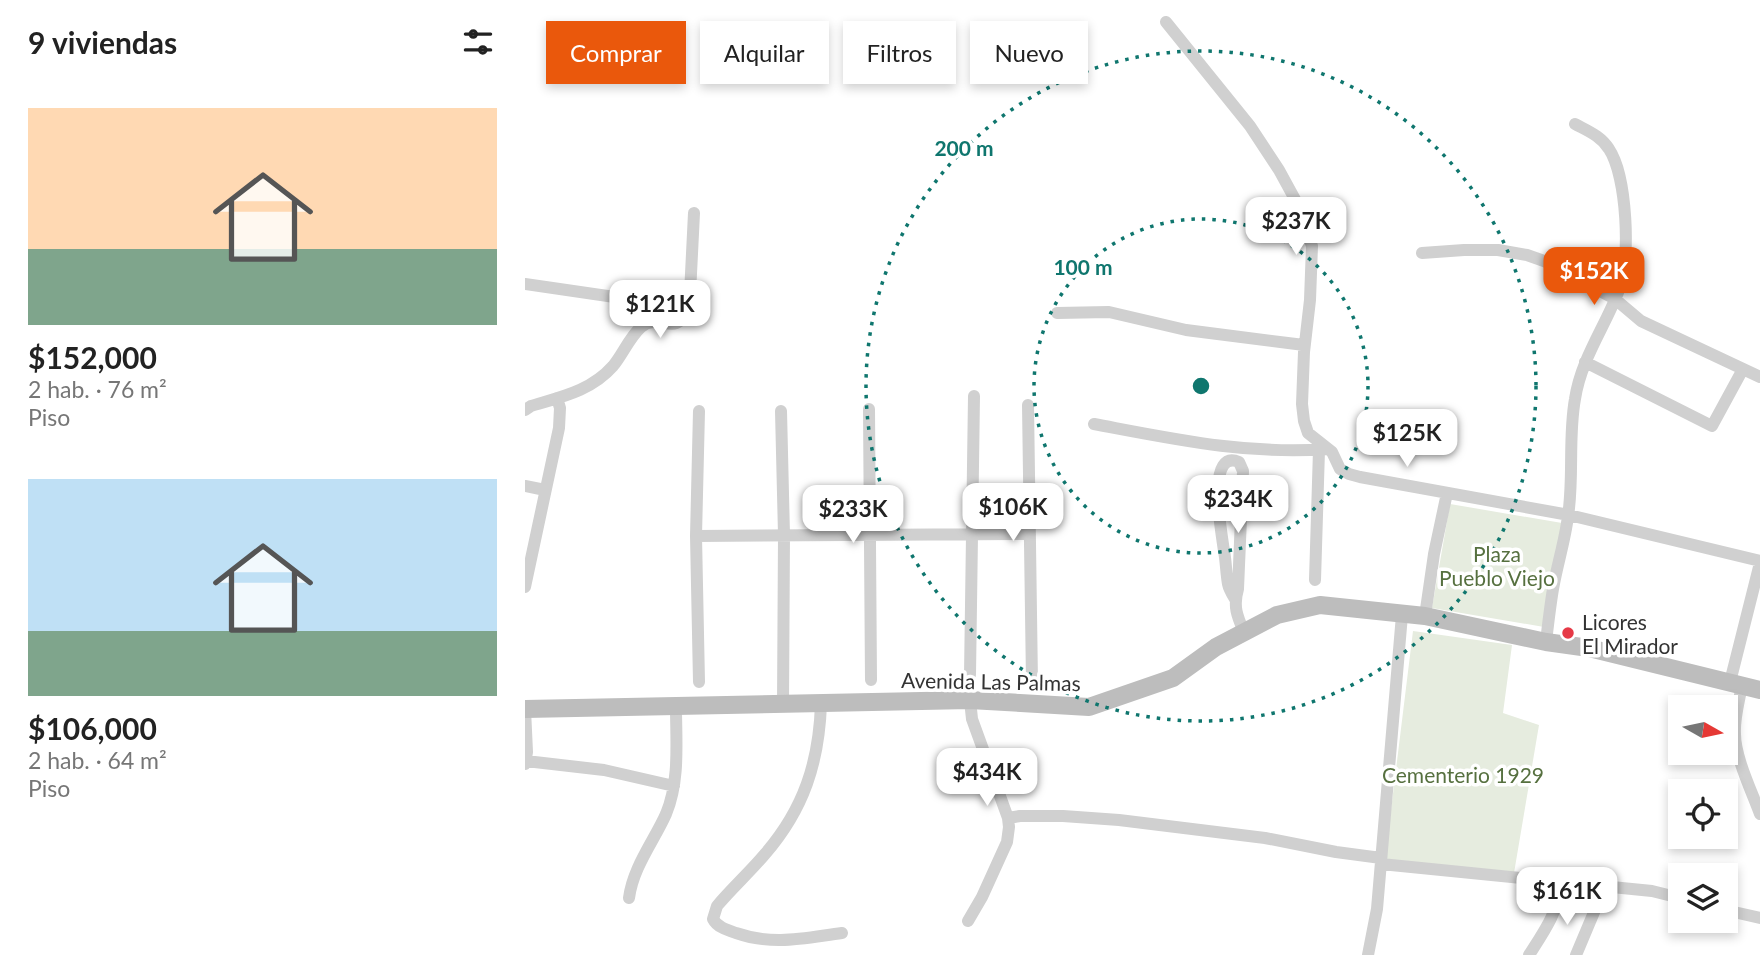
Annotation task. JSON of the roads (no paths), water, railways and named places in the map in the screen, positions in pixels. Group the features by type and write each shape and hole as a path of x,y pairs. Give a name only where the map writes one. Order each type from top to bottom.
{"street":[{"path":"1166,22 1250,126 1297,203 1312,246 1310,300 1304,345 1304,421 1308,433 1340,468 1349,474 1569,515 1760,562 1736,684 1734,737 1760,814"},
{"path":"1546,642 1553,589 1569,515 1574,401 1585,362 1620,289 1625,252 1620,175 1613,156 1604,142 1576,124"},
{"path":"525,410 594,384 613,366 634,334 649,322 675,324 683,317 689,294 694,213"},
{"path":"1422,253 1498,250 1544,261 1615,299 1641,320 1760,377"},
{"path":"525,284 635,300 644,307 649,322"},
{"path":"1057,313 1109,313 1186,330 1304,345"},
{"path":"1585,362 1712,426 1743,369"},
{"path":"970,675 974,396"},
{"path":"525,587 559,428 560,408 557,398"},
{"path":"1028,405 1032,682"},
{"path":"869,409 871,680"},
{"path":"699,411 696,536 699,682"},
{"path":"781,411 783,705"},
{"path":"1094,424 1237,449 1324,449"},
{"path":"1315,580 1324,449"},
{"path":"1235,599 1228,585 1217,508 1223,465 1229,460 1241,464 1243,471 1235,611 1244,632"},
{"path":"525,486 545,490"},
{"path":"1425,616 1447,493"},
{"path":"696,536 1030,534"},
{"name":"Avenida Las Palmas","path":"525,709 970,700 1089,707 1173,678 1216,647 1277,615 1320,606 1425,616 1546,642 1590,648 1760,690"},
{"path":"1368,955 1377,909 1402,615"},
{"path":"968,921 1007,842 1009,827 972,719 970,700"},
{"path":"821,704 817,745 804,794 776,841 717,906 713,919 718,926 732,932 770,941 842,933"},
{"path":"629,898 635,876 666,813 674,786 676,707"},
{"path":"525,709 525,762 604,770 674,786"},
{"path":"1008,818 1044,816 1119,820 1265,838 1381,861 1668,895"},
{"path":"1529,955 1551,920 1559,902 1562,882"},
{"path":"1576,955 1603,886"},
{"path":"1738,913 1760,918"}],"place":[{"name":"Licores El Mirador","path":"1568,633"}],"park label":[{"name":"Plaza Pueblo Viejo","path":"1497,565"},
{"name":"Cementerio 1929","path":"1463,774"}]}
